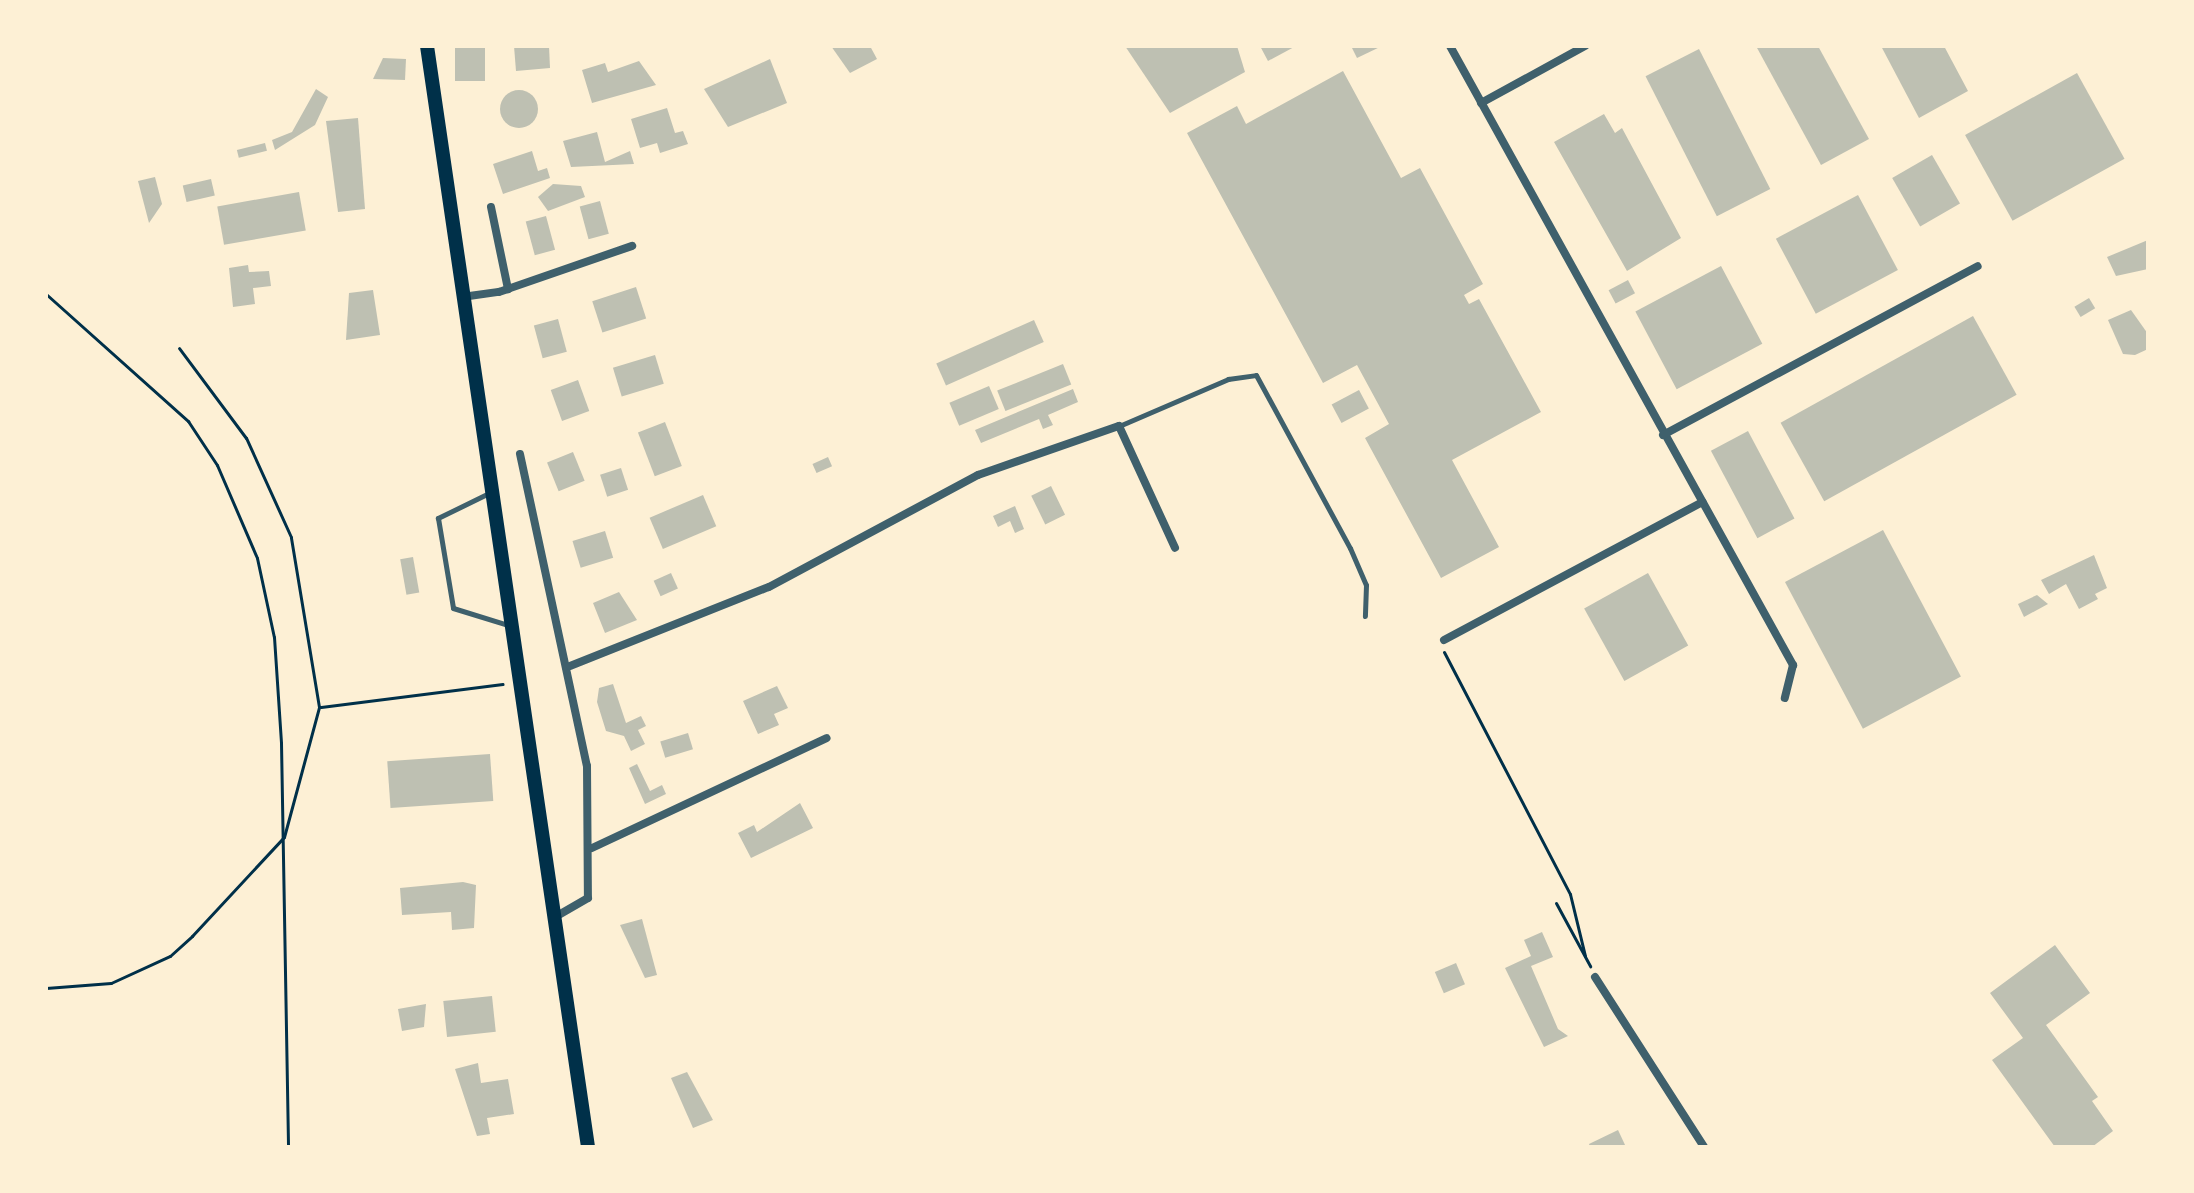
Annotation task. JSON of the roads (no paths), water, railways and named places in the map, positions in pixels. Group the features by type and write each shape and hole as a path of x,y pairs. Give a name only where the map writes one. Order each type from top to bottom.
{"main road":[{"path":"427,46 461,297 588,1147"}],"street":[{"path":"1450,46 1793,665 1785,698"},
{"path":"1481,103 1585,46"},
{"path":"491,207 508,289"},
{"path":"461,297 508,289 632,246"},
{"path":"1663,435 1978,266"},
{"path":"570,666 769,587 978,475 1119,426 1175,548"},
{"path":"520,454 570,666 592,848 588,898 555,917"},
{"path":"1444,640 1702,502"},
{"path":"592,848 827,738"},
{"path":"1595,977 1704,1147"}],"lane":[{"path":"1119,426 1228,379 1256,375 1350,548 1366,585 1365,616"},
{"path":"490,493 438,518 453,608 510,625"}]}
